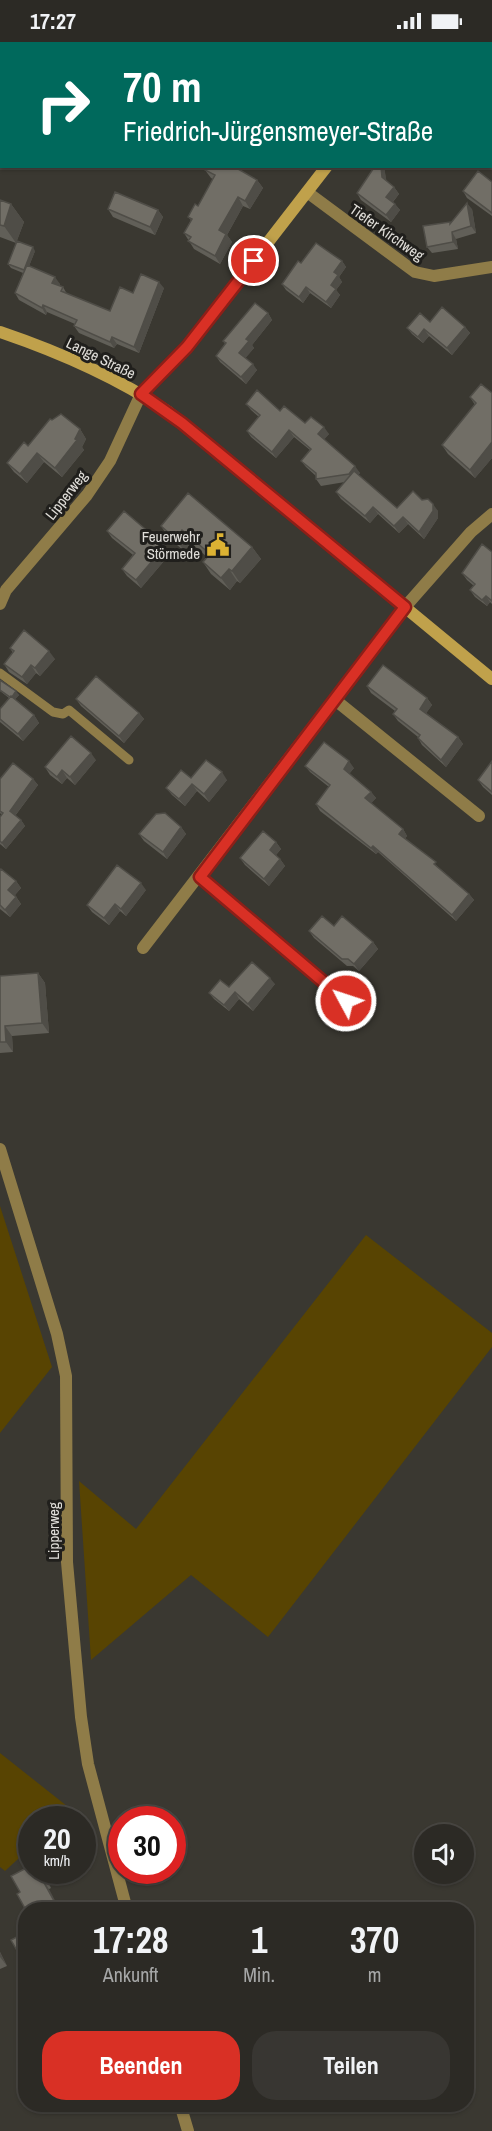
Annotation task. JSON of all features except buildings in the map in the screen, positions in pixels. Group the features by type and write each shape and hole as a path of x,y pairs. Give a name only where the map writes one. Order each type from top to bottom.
{"main road":[{"path":"141,394 187,347 325,168"},
{"name":"Lange Straße","path":"0,332 72,359 141,394 182,423 492,679"}],"street":[{"name":"Tiefer Kirchweg","path":"307,192 415,273 434,276 492,267"},
{"name":"Lipperweg","path":"0,604 3,589 87,495 110,461 141,394"},
{"path":"143,948 200,877 405,607 471,532 492,514"},
{"path":"334,699 479,816"},
{"path":"200,877 346,1001"},
{"name":"Lipperweg","path":"1,1154 57,1334 66,1376 67,1562 81,1717 88,1764 125,1902"},
{"path":"182,2112 188,2131"}],"lane":[{"path":"0,673 53,712 63,714 69,710 129,760"}],"shaded area":[{"path":"0,1206 52,1367 0,1433"},
{"path":"366,1235 492,1333 492,1347 268,1637 191,1575 91,1660 79,1481 136,1529"},
{"path":"0,1753 67,1806 18,1806 18,1859 5,1871 0,1867"}],"place":[{"name":"Feuerwehr Störmede","path":"218,545"}],"route":[{"path":"254,261 187,347 141,394 182,423 273,501 405,607 200,877 346,1001"}]}
